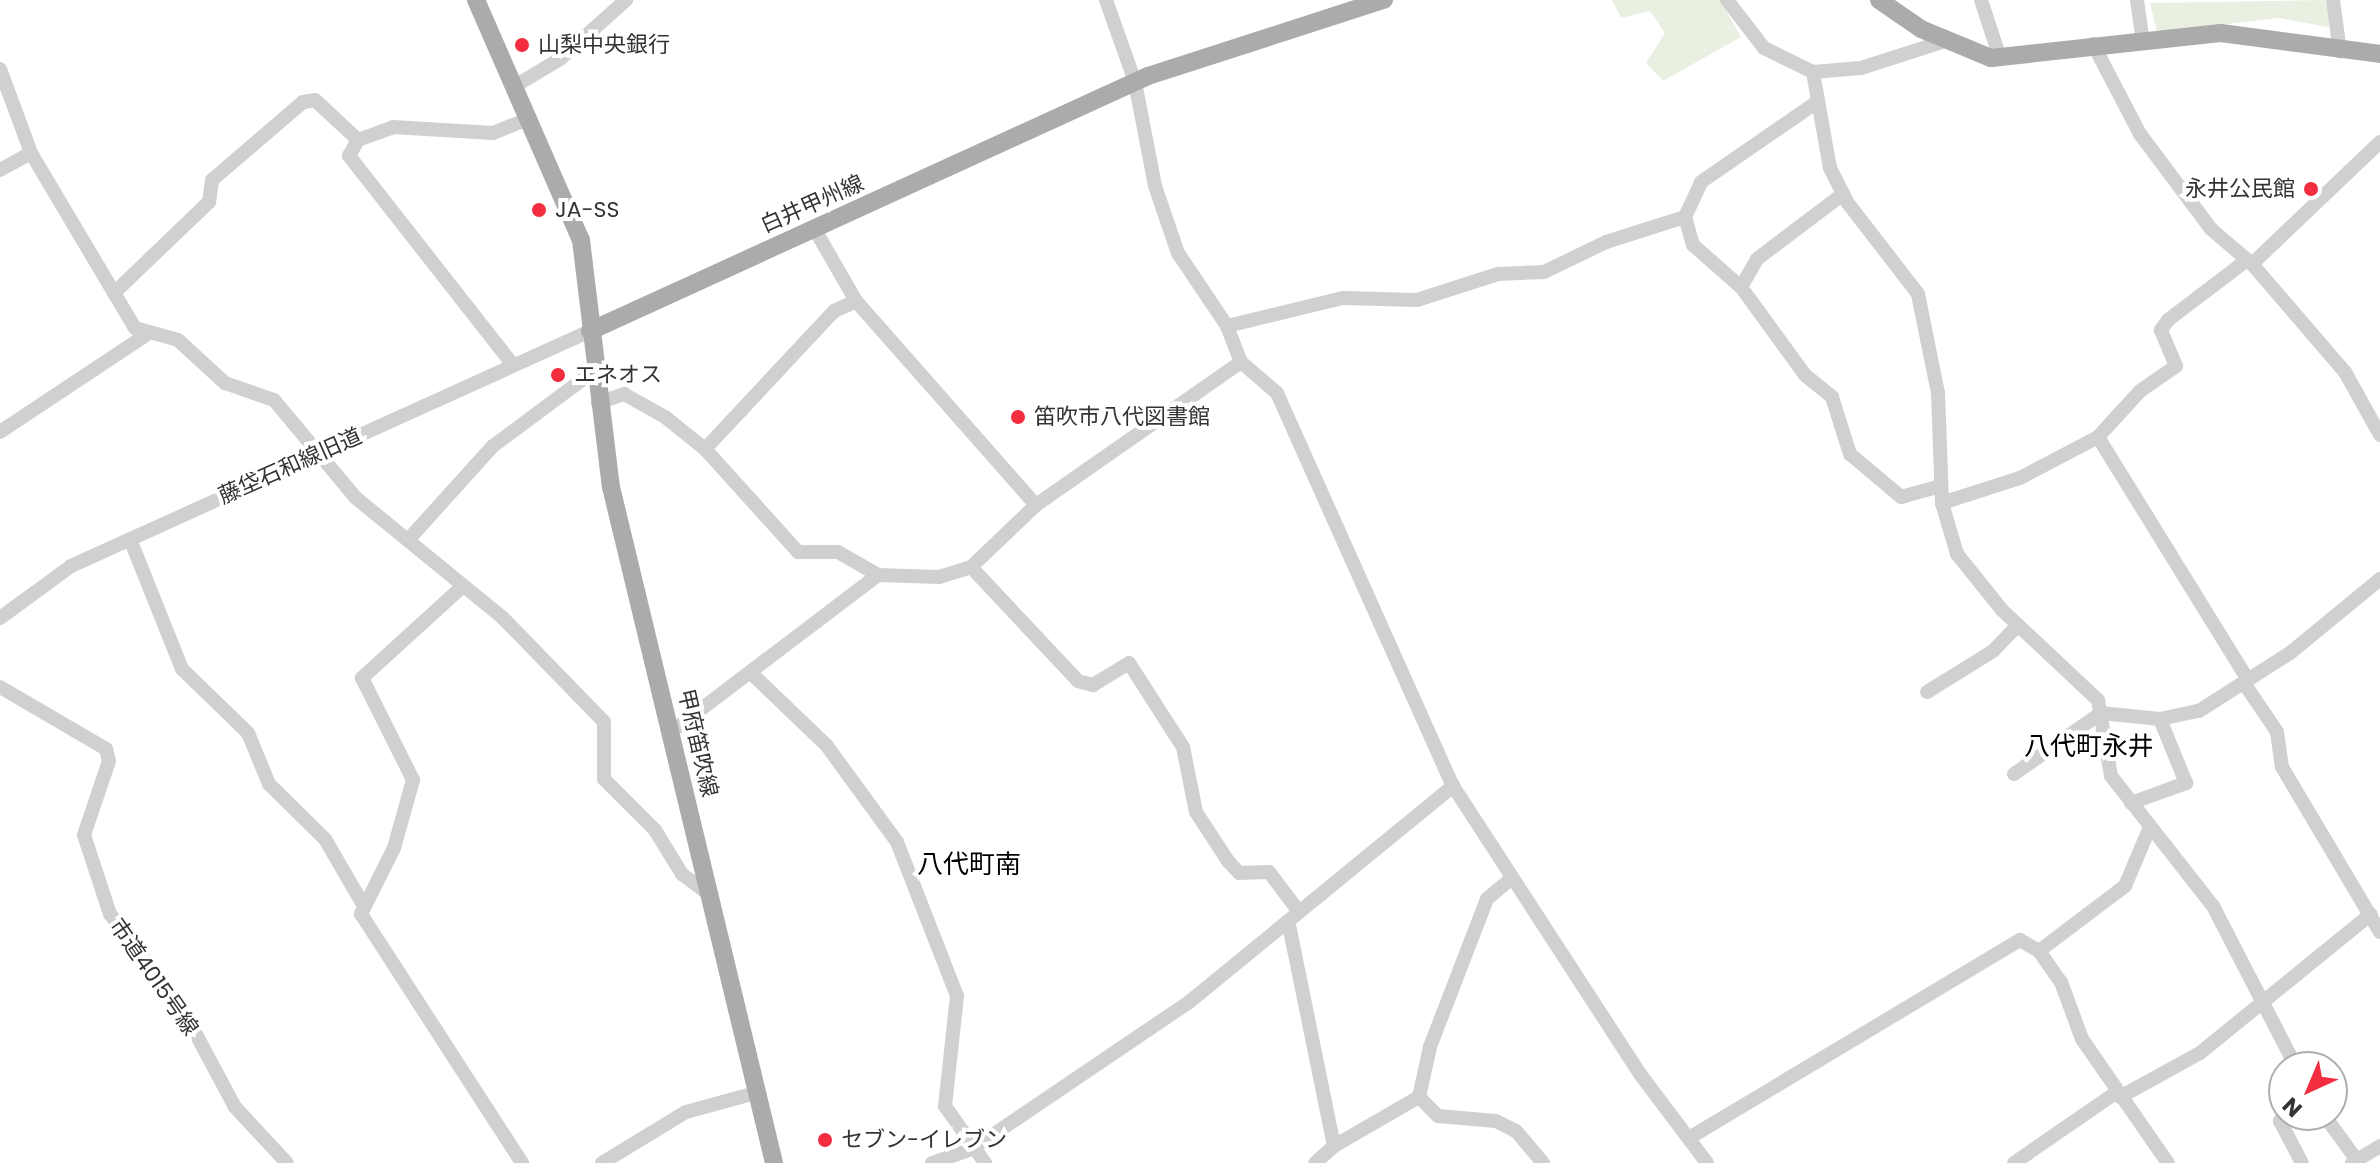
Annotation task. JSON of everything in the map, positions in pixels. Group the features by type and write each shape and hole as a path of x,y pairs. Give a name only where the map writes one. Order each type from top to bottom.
{"main road":[{"path":"476,0 581,240 590,331"},
{"name":"白井甲州線","path":"590,331 1135,82 1384,0"},
{"path":"1879,0 1945,41 2000,58 2142,37 2221,33 2340,52 2380,54"},
{"name":"甲府笛吹線","path":"590,331 611,487 774,1163"}],"street":[{"path":"515,86 560,59 626,0"},
{"path":"1106,0 1135,82 1155,186 1178,253 1227,326 1241,362 1277,393 1453,786 1512,878 1707,1163"},
{"path":"1727,0 1764,48 1813,72 1861,68 1945,41"},
{"path":"1981,0 2000,58"},
{"path":"2137,0 2142,37"},
{"path":"2333,0 2340,52"},
{"path":"2093,44 2140,134 2211,229 2249,262 2345,372 2380,435"},
{"path":"0,69 31,153 114,293 146,335"},
{"path":"1813,72 1817,102 1843,194 1918,294 1938,393 1942,503 1957,554 2018,625 2098,700 2103,750 2131,803 2213,906 2288,1051"},
{"path":"114,293 209,202 212,180 303,102 315,100 358,140"},
{"path":"1817,102 1701,182 1685,217 1693,245 1741,287 1805,375 1832,397 1850,454 1864,469 1901,497 1941,486"},
{"path":"358,140 414,123 493,133 530,118"},
{"path":"358,140 352,163 513,365"},
{"path":"1942,503 2020,478 2098,437 2140,391 2176,366 2161,330 2168,320 2249,262 2380,142"},
{"path":"0,170 31,153"},
{"path":"1741,287 1757,259 1843,194"},
{"path":"1227,326 1343,298 1417,300 1498,274 1544,272 1606,242 1685,217"},
{"path":"814,228 856,301 1036,505"},
{"path":"705,449 834,311 856,301"},
{"name":"藤垈石和線旧道","path":"0,618 48,579 130,539 590,331"},
{"path":"0,432 146,335 178,340 225,383 274,400 321,452 356,498 463,586 604,722 604,779 655,830 682,874 709,894"},
{"path":"598,403 624,394 637,398 705,449 798,552 838,552 878,575 939,577 971,567 1036,505 1241,362"},
{"path":"408,540 493,446 594,371"},
{"path":"2098,437 2277,732 2282,767 2380,932"},
{"path":"130,539 182,669 248,733 269,784 325,839 361,901 364,927 522,1163"},
{"path":"971,567 1078,681 1093,685 1129,663 1183,747 1196,812 1228,861 1239,873 1269,872 1297,909"},
{"path":"671,732 878,575"},
{"path":"2014,774 2101,713 2160,719 2199,711 2246,681 2380,579"},
{"path":"361,901 394,848 413,780 362,678 463,586"},
{"path":"1927,692 1993,651 2018,625"},
{"path":"751,673 827,746 897,842 957,996 945,1106 972,1149 985,1163"},
{"name":"市道4015号線","path":"0,687 106,749 109,761 84,835 110,914 183,1010 235,1107 287,1163"},
{"path":"2131,803 2186,783 2160,719"},
{"path":"932,1163 972,1149 1289,925 1297,909 1358,870 1383,849 1393,828 1453,786"},
{"path":"2039,951 2125,886 2150,827"},
{"path":"1419,1097 1419,1079 1487,899 1512,878"},
{"path":"2014,1163 2118,1094 2200,1053 2261,997 2371,914"},
{"path":"1289,925 1334,1146"},
{"path":"1689,1138 2004,946 2020,940 2039,951 2118,1094 2168,1163"},
{"path":"602,1163 686,1112 756,1093"},
{"path":"1315,1163 1334,1146 1419,1097"},
{"path":"1419,1097 1448,1119 1496,1121 1516,1131 1543,1163"},
{"path":"2285,1131 2302,1163"},
{"path":"2335,1131 2356,1162 2380,1146"}],"green space":[{"path":"1612,0 1720,0 1741,37 1663,81 1646,63 1665,33 1650,11 1621,18"},
{"path":"2325,0 2333,21 2327,27 2279,18 2157,32 2150,3"}],"place":[{"name":"山梨中央銀行","path":"522,45"},
{"name":"永井公民館","path":"2311,189"},
{"name":"JA-SS","path":"539,210"},
{"name":"エネオス","path":"558,375"},
{"name":"笛吹市八代図書館","path":"1018,417"},
{"name":"セブン-イレブン","path":"825,1140"}],"district":[{"name":"八代町永井","path":"2089,747"},
{"name":"八代町南","path":"969,865"}]}
